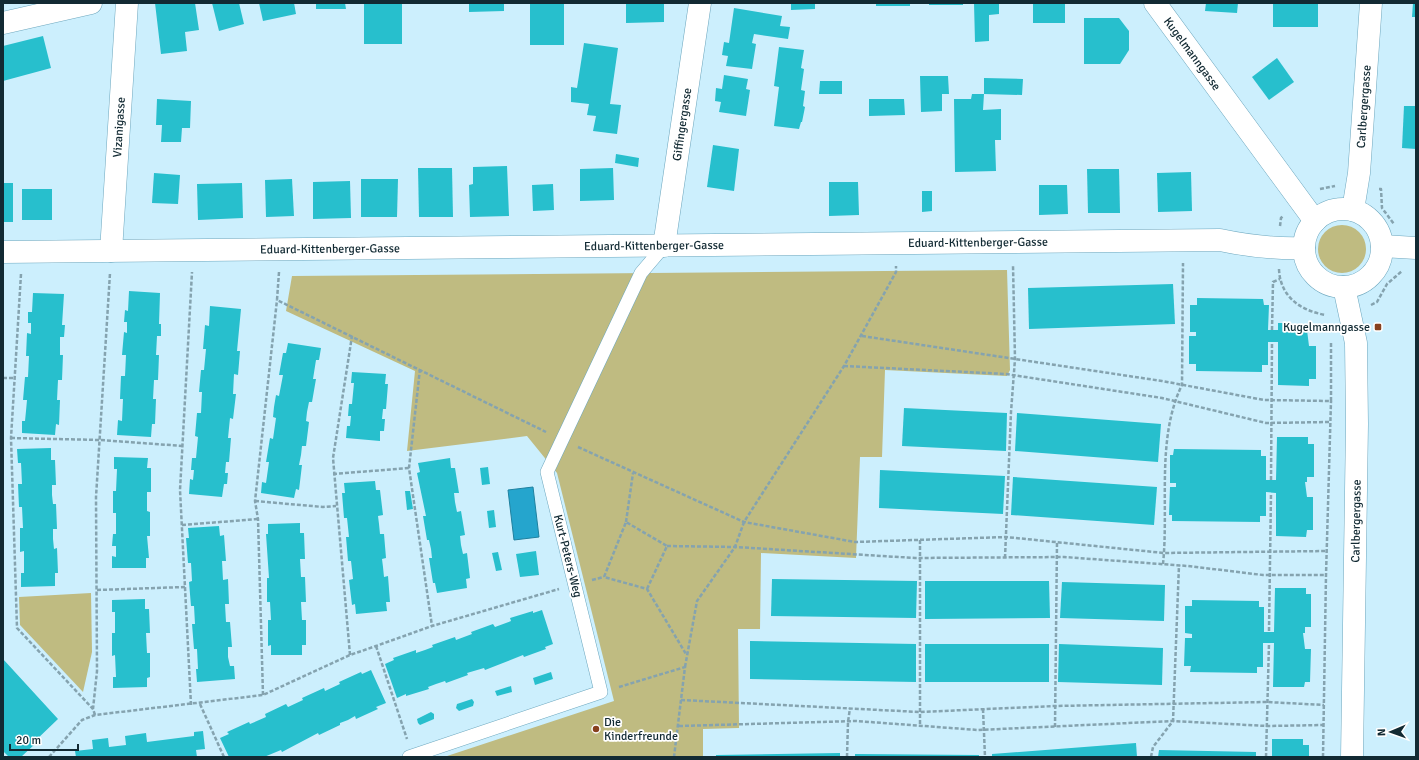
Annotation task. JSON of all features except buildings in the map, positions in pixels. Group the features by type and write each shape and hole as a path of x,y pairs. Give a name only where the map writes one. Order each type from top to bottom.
{"street":[{"path":"3,23 91,3"},
{"name":"Vizanigasse","path":"111,250 127,3"},
{"name":"Giffingergasse","path":"664,246 700,3"},
{"name":"Kugelmanngasse","path":"1155,3 1315,221"},
{"name":"Carlbergergasse","path":"1353,210 1357,186 1371,3"},
{"path":"1339,209 1353,210 1364,215 1373,223 1379,234 1382,246 1376,270 1356,285 1344,287 1328,284 1316,276 1307,263 1304,248 1307,234 1315,221 1326,213 1339,209"},
{"name":"Eduard-Kittenberger-Gasse","path":"13,252 1220,240 1258,248 1304,248"},
{"path":"1382,246 1411,248"},
{"name":"Carlbergergasse","path":"1344,287 1356,343 1357,424 1352,757"}],"lane":[{"name":"Kurt-Peters-Weg","path":"601,692 547,472 641,273 664,246"},
{"path":"411,756 601,692"}],"path":[{"path":"1330,320 1328,315 1316,313 1299,307 1285,293 1278,271 1281,218 1299,200 1314,190 1340,185 1381,189 1382,208 1395,226 1406,229 1411,248 1406,267 1387,284 1377,302 1350,313"},
{"path":"1163,564 1166,452 1174,401 1182,385 1183,241"},
{"path":"1005,558 1016,359 1012,242"},
{"path":"674,757 686,654 697,601 735,547 744,522 862,336 896,272 895,244"},
{"path":"263,695 258,519 255,501 277,300 280,249"},
{"path":"92,710 97,671 96,497 111,250"},
{"path":"191,705 180,490 193,250"},
{"path":"13,252 15,378 11,438 17,628 95,715"},
{"path":"1272,330 1273,282 1280,278"},
{"path":"277,300 562,440 744,522 855,542 1006,537 1164,553 1326,551"},
{"path":"350,655 333,474 333,458 352,336"},
{"path":"862,336 1272,400 1331,400"},
{"path":"1324,757 1326,551 1331,400 1331,340"},
{"path":"1271,480 1272,342"},
{"path":"844,366 1014,375 1174,401 1271,423 1330,422"},
{"path":"420,369 409,468 432,626"},
{"path":"3,378 15,378"},
{"path":"11,438 100,440 183,446"},
{"path":"333,474 409,468"},
{"path":"633,473 626,522 604,577 647,590 686,654"},
{"path":"1269,632 1268,575 1271,493"},
{"path":"255,501 336,506"},
{"path":"182,525 258,519"},
{"path":"626,522 667,546 735,547 920,558 1056,557 1179,565 1268,575 1326,575"},
{"path":"920,540 920,726"},
{"path":"1055,727 1056,542"},
{"path":"647,590 667,546"},
{"path":"1152,757 1153,747 1173,721 1179,565"},
{"path":"49,757 82,720 95,715 200,704 263,695 350,655 432,626 575,585"},
{"path":"97,590 185,587"},
{"path":"1266,757 1269,643"},
{"path":"376,646 411,756"},
{"path":"601,692 685,667"},
{"path":"681,700 920,712 1055,706 1174,705 1267,702 1324,705"},
{"path":"200,704 224,757"},
{"path":"847,757 850,708"},
{"path":"983,709 985,757"},
{"path":"678,726 848,722 984,730 1173,721 1267,726 1324,725"}],"shaded area":[{"path":"1342,225 1351,227 1359,232 1364,240 1366,249 1364,258 1359,266 1351,271 1342,273 1333,271 1325,266 1320,258 1318,249 1320,240 1325,232 1333,227"},
{"path":"1007,270 1010,370 1007,376 885,370 882,457 860,457 856,558 761,553 760,629 738,629 739,728 703,729 703,757 444,757 614,701 557,473 527,436 407,451 415,371 286,311 292,276"},
{"path":"91,593 92,652 83,692 20,625 19,597"}],"water":[{"path":"533,487 539,537 514,540 508,490"}],"place":[{"name":"Kugelmanngasse","path":"1378,327"},
{"name":"Die Kinderfreunde","path":"596,729"}]}
